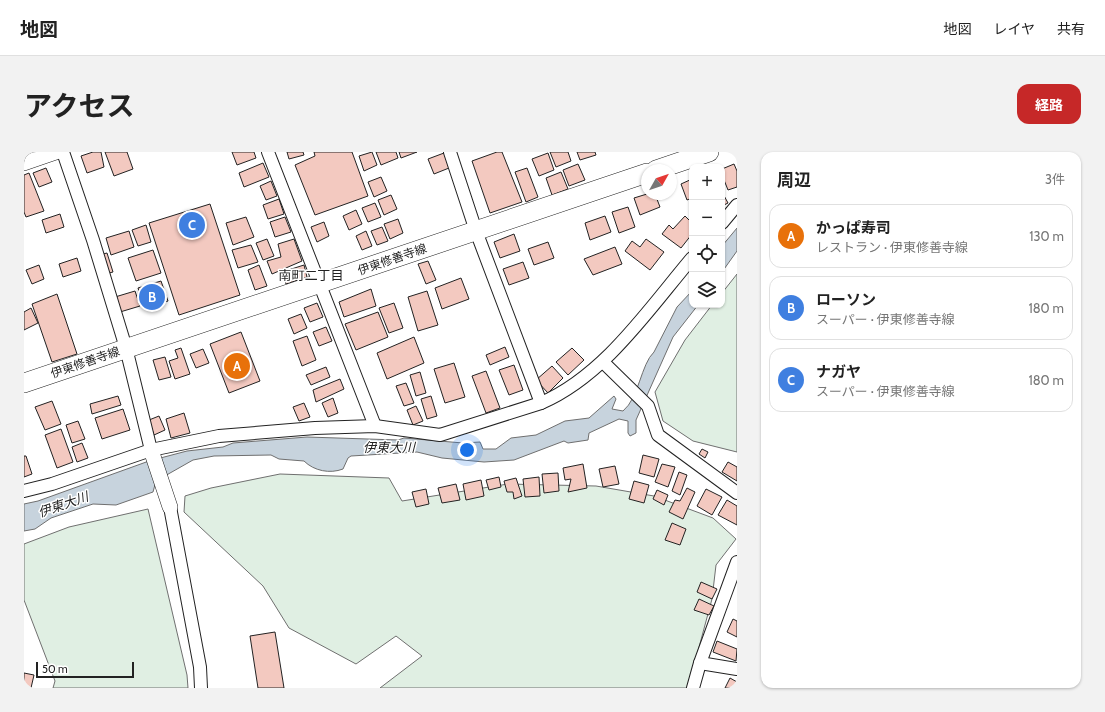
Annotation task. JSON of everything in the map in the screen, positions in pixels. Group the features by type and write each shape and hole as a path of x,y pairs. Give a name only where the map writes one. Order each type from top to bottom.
{"main road":[{"path":"674,164 709,152"},
{"name":"伊東修善寺線","path":"24,383 641,175"}],"street":[{"path":"24,163 56,152"},
{"path":"63,152 93,240 126,348 151,450 170,507 200,667 201,688"},
{"path":"268,152 375,426"},
{"path":"450,152 476,231 541,404"},
{"path":"725,219 737,205"},
{"path":"24,491 52,484 151,450 220,436 315,428 375,426 440,435 541,404 554,398 603,362 689,262"},
{"path":"603,362 648,406 658,435 737,493"},
{"path":"693,688 700,663 737,562"},
{"path":"700,663 737,669"}],"green space":[{"path":"737,274 737,452 693,441 663,421 655,392 685,340 710,308 725,308 725,289"},
{"path":"280,474 389,478 402,501 508,484 596,486 654,496 713,518 736,539 716,565 712,599 688,688 380,688 422,656 396,636 356,664 289,628 263,586 184,512 185,496 211,488"},
{"path":"148,509 187,675 188,688 53,688 55,681 24,600 24,544 69,527"}],"water":[{"path":"737,228 737,251 725,268 725,242"},
{"name":"伊東大川","path":"689,294 689,308 696,308 673,337 636,420 636,433 630,436 628,433 628,421 619,419 589,433 588,440 568,443 564,441 514,460 484,462 442,458 417,452 351,456 348,458 343,469 338,471 322,471 312,467 304,461 279,459 271,455 214,456 193,460 156,481 153,492 116,505 93,504 51,518 35,529 24,531 24,504 38,501 149,461 187,451 223,447 233,443 307,437 398,440 404,438 463,443 480,442 483,449 496,449 511,438 536,435 565,421 589,418 614,396 616,399 612,409 623,411 633,398 646,364 654,352 677,307"}],"building":[{"path":"93,152 101,152 104,167 87,173 81,156"},
{"path":"105,152 127,152 133,169 114,176"},
{"path":"232,152 254,152 256,158 237,165"},
{"path":"287,152 303,152 304,155 289,159"},
{"path":"314,152 352,152 368,196 315,215 295,165 315,156"},
{"path":"372,152 377,165 364,171 359,156"},
{"path":"376,152 396,152 398,158 381,165"},
{"path":"399,152 417,152 401,158"},
{"path":"497,152 502,152 522,202 490,213 472,161"},
{"path":"550,152 568,152 571,161 556,167"},
{"path":"577,152 595,152 596,155 580,160"},
{"path":"444,153 449,168 434,174 428,159"},
{"path":"548,153 554,170 539,176 532,159"},
{"path":"263,163 269,177 244,187 239,173"},
{"path":"578,164 585,180 569,186 563,170"},
{"path":"734,164 737,171 737,187 728,190 725,182 725,168"},
{"path":"46,168 52,182 39,187 33,173"},
{"path":"527,168 538,197 526,202 515,172"},
{"path":"561,172 568,189 552,195 546,178"},
{"path":"29,173 44,211 26,217 24,212 24,175"},
{"path":"381,177 387,191 374,197 368,182"},
{"path":"689,180 689,199 687,200 681,184"},
{"path":"271,181 277,196 266,200 260,186"},
{"path":"391,195 397,209 384,215 378,200"},
{"path":"641,196 641,200 657,200 660,207 640,215 634,198"},
{"path":"725,198 728,203 725,204"},
{"path":"279,199 284,214 268,219 263,205"},
{"path":"375,203 381,217 368,222 362,208"},
{"path":"210,204 240,295 179,315 149,223"},
{"path":"628,207 635,227 619,233 612,212"},
{"path":"356,210 362,224 349,230 343,216"},
{"path":"60,214 64,227 46,233 42,220"},
{"path":"605,216 611,232 590,240 585,223"},
{"path":"685,216 689,220 689,238 681,248 662,234 669,225 673,229"},
{"path":"246,217 254,237 233,245 226,223"},
{"path":"285,217 291,232 275,237 270,222"},
{"path":"398,219 403,233 390,239 384,224"},
{"path":"324,222 329,236 317,242 311,227"},
{"path":"146,225 151,242 138,246 132,230"},
{"path":"382,227 388,241 377,245 371,231"},
{"path":"129,231 134,247 111,255 106,238"},
{"path":"366,231 372,246 362,250 356,236"},
{"path":"514,234 520,251 500,258 494,242"},
{"path":"267,239 274,256 263,260 256,243"},
{"path":"294,239 302,261 272,274 267,261 281,257 278,244"},
{"path":"646,239 664,252 650,270 625,251 632,241 640,247"},
{"path":"548,242 554,258 534,265 528,249"},
{"path":"251,245 258,262 238,268 232,250"},
{"path":"615,247 622,264 593,275 584,259"},
{"path":"153,250 161,273 136,281 128,258"},
{"path":"107,253 113,272 105,274 99,255"},
{"path":"77,258 81,271 63,277 59,264"},
{"path":"428,261 436,280 426,284 418,264"},
{"path":"523,262 529,278 509,285 503,269"},
{"path":"39,265 44,279 32,284 26,270"},
{"path":"259,265 267,286 255,290 248,270"},
{"path":"304,265 307,277 286,284 282,272"},
{"path":"461,278 469,299 442,309 435,288"},
{"path":"161,281 168,301 145,309 138,288"},
{"path":"371,289 376,306 344,317 339,302"},
{"path":"135,291 140,306 120,312 115,297"},
{"path":"427,291 438,325 418,331 408,297"},
{"path":"57,294 77,354 52,362 32,304"},
{"path":"317,303 323,317 310,322 304,308"},
{"path":"394,303 403,328 389,333 379,308"},
{"path":"31,308 38,323 24,330 24,312"},
{"path":"378,312 388,337 356,350 345,324"},
{"path":"301,314 307,328 294,334 288,319"},
{"path":"326,327 332,341 319,346 313,332"},
{"path":"241,332 260,381 229,393 210,344"},
{"path":"307,336 316,360 302,366 293,341"},
{"path":"414,337 424,363 387,379 377,353"},
{"path":"505,347 509,357 490,365 486,355"},
{"path":"181,348 190,374 175,379 169,361 178,358 175,350"},
{"path":"572,348 584,360 568,375 556,362"},
{"path":"203,349 209,363 196,368 190,354"},
{"path":"165,357 171,377 159,380 153,360"},
{"path":"454,363 465,397 445,403 434,369"},
{"path":"514,365 523,390 509,395 499,370"},
{"path":"552,366 563,378 548,393 536,380"},
{"path":"326,367 330,377 311,385 306,375"},
{"path":"486,371 500,408 486,413 472,376"},
{"path":"420,372 426,393 416,396 410,375"},
{"path":"340,379 344,389 316,402 313,390"},
{"path":"406,383 414,403 404,406 396,386"},
{"path":"118,396 121,405 92,414 90,404"},
{"path":"431,396 437,416 427,419 421,399"},
{"path":"333,398 338,413 328,417 322,403"},
{"path":"52,401 61,424 45,430 35,407"},
{"path":"304,403 310,417 299,421 293,407"},
{"path":"416,406 423,421 413,425 407,410"},
{"path":"123,409 130,430 102,439 95,418"},
{"path":"184,413 190,433 171,438 166,419"},
{"path":"159,416 165,430 154,435 149,420"},
{"path":"78,421 85,439 72,443 66,425"},
{"path":"61,429 73,462 57,468 45,435"},
{"path":"82,443 88,458 77,462 72,447"},
{"path":"702,449 708,452 705,458 699,454"},
{"path":"643,455 659,459 654,477 639,473"},
{"path":"24,456 26,456 32,474 24,477"},
{"path":"728,462 737,467 737,481 722,472"},
{"path":"583,464 587,488 568,492 571,479 565,480 563,468"},
{"path":"662,464 675,467 668,487 655,482"},
{"path":"615,466 619,484 603,487 599,469"},
{"path":"679,472 687,475 680,495 672,491"},
{"path":"558,473 559,491 544,493 542,474"},
{"path":"499,477 501,487 489,490 486,480"},
{"path":"539,477 540,496 525,497 523,479"},
{"path":"516,478 522,496 514,499 513,492 507,492 504,481"},
{"path":"481,480 484,496 466,500 463,484"},
{"path":"634,481 649,485 644,503 629,499"},
{"path":"456,484 460,500 442,503 438,488"},
{"path":"687,488 695,492 683,519 669,512 675,500 680,501"},
{"path":"426,489 429,504 416,507 412,492"},
{"path":"706,489 722,497 712,515 697,506"},
{"path":"657,490 668,495 664,505 653,499"},
{"path":"727,500 737,506 737,525 718,515"},
{"path":"672,523 686,529 680,545 665,540"},
{"path":"701,582 717,589 712,599 697,592"},
{"path":"699,599 714,606 709,615 694,610"},
{"path":"733,619 737,621 737,637 727,632"},
{"path":"275,632 284,688 258,688 250,636"},
{"path":"717,641 737,649 736,661 713,652"},
{"path":"24,673 34,675 31,688 24,688"},
{"path":"730,678 737,682 737,688 725,688"}],"place":[{"name":"ナガヤ","path":"192,225"},
{"name":"ローソン","path":"152,297"},
{"name":"かっぱ寿司","path":"237,366"}],"district":[{"name":"南町二丁目","path":"311,275"}]}
